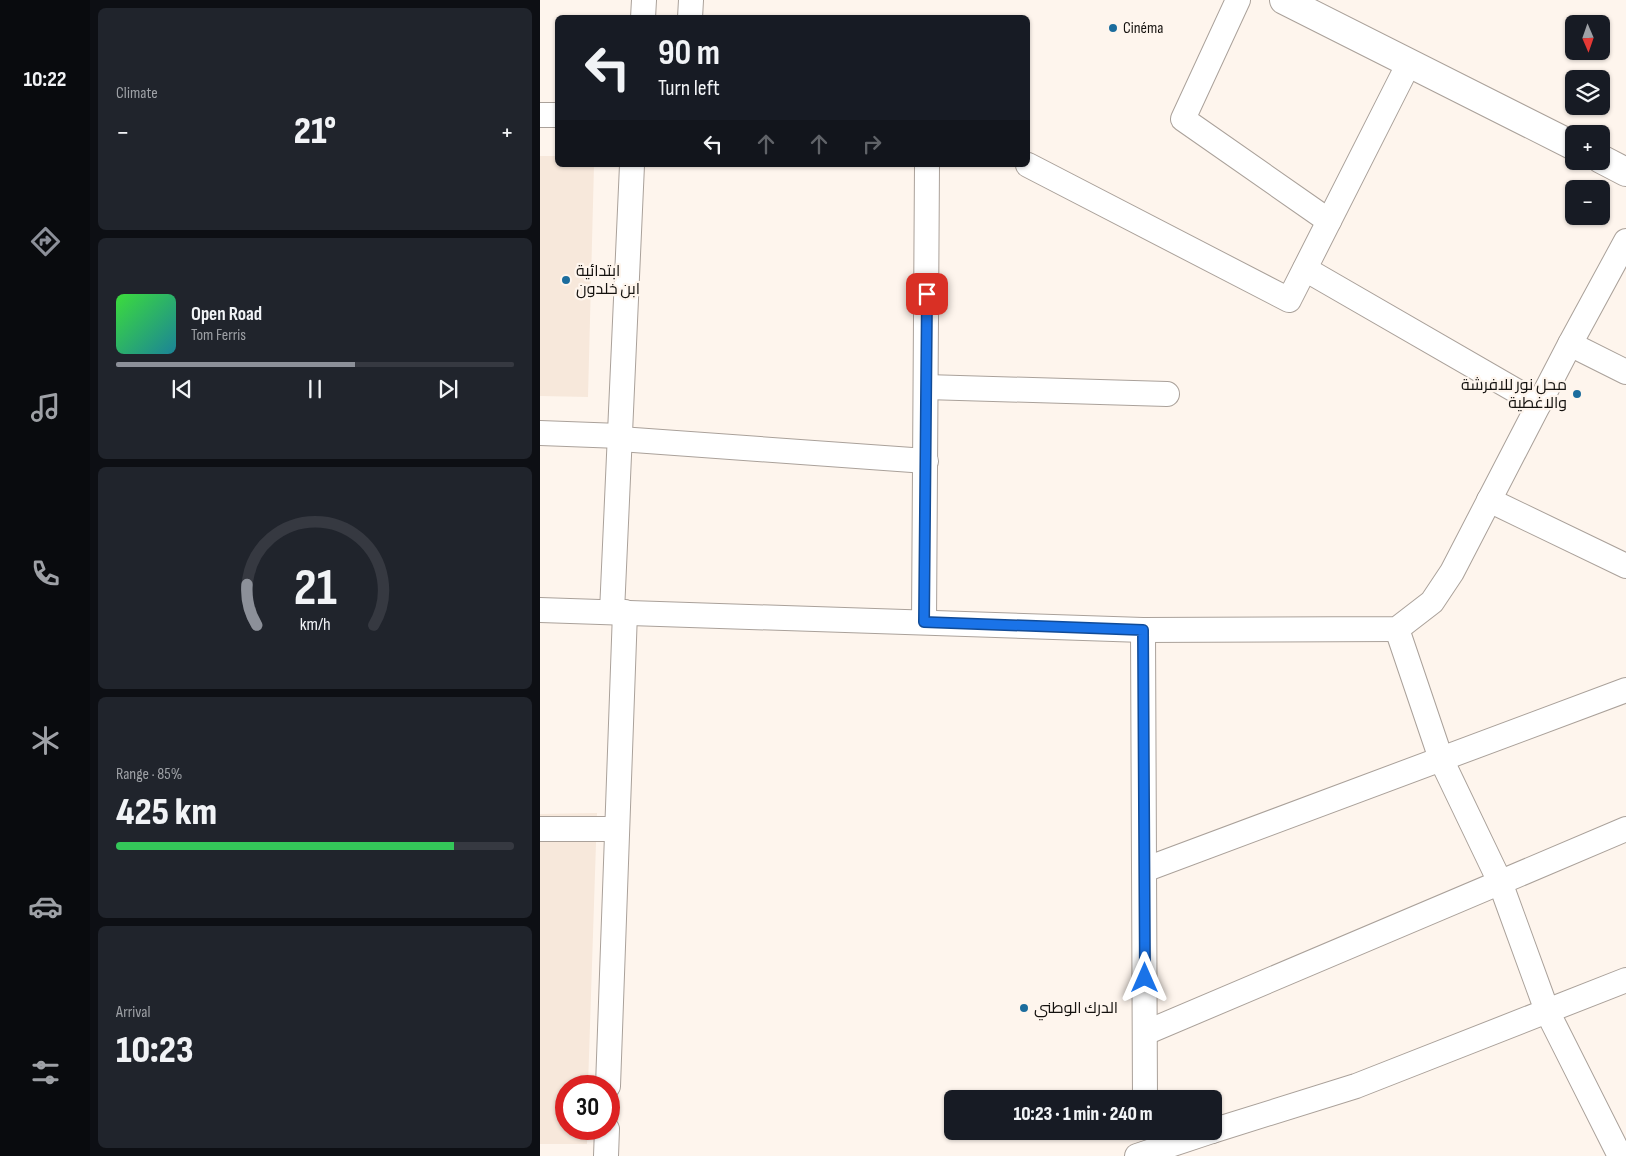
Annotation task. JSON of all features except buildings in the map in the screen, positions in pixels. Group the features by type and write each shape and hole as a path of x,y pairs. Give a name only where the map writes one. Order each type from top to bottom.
{"street":[{"path":"643,15 644,0"},
{"path":"690,15 691,0"},
{"path":"1238,0 1184,119 1329,221"},
{"path":"1284,0 1565,142"},
{"path":"1030,166 1289,300 1408,63"},
{"path":"540,115 555,115"},
{"path":"1610,164 1626,172"},
{"path":"608,1075 617,829 620,438 632,167"},
{"path":"924,622 927,167"},
{"path":"540,610 1143,630 1397,629 1432,602 1452,572 1570,344 1626,241"},
{"path":"1305,270 1539,404"},
{"path":"1570,344 1626,372"},
{"path":"926,387 1167,394"},
{"path":"540,433 926,461"},
{"path":"1489,500 1626,566"},
{"path":"1397,629 1441,759 1500,882 1547,1011 1620,1156"},
{"path":"1143,630 1145,1090"},
{"path":"1144,870 1626,690"},
{"path":"540,829 617,829"},
{"path":"1145,1033 1626,829"},
{"path":"1222,1128 1356,1086 1626,980"},
{"path":"606,1156 607,1140"},
{"path":"1142,1147 1173,1140"}],"shaded area":[{"name":"ابتدائية ابن خلدون","path":"540,156 555,156 555,167 594,167 588,397 540,396"},
{"path":"597,813 588,1075 555,1075 555,1140 587,1140 587,1144 540,1144 540,814"}],"place":[{"name":"Cinéma","path":"1113,28"},
{"name":"ابتدائية ابن خلدون","path":"566,280"},
{"name":"محل نور للافرشة والاغطية","path":"1577,394"},
{"name":"الدرك الوطني","path":"1024,1008"}],"route":[{"path":"927,294 924,622 1143,630 1145,978"}]}
